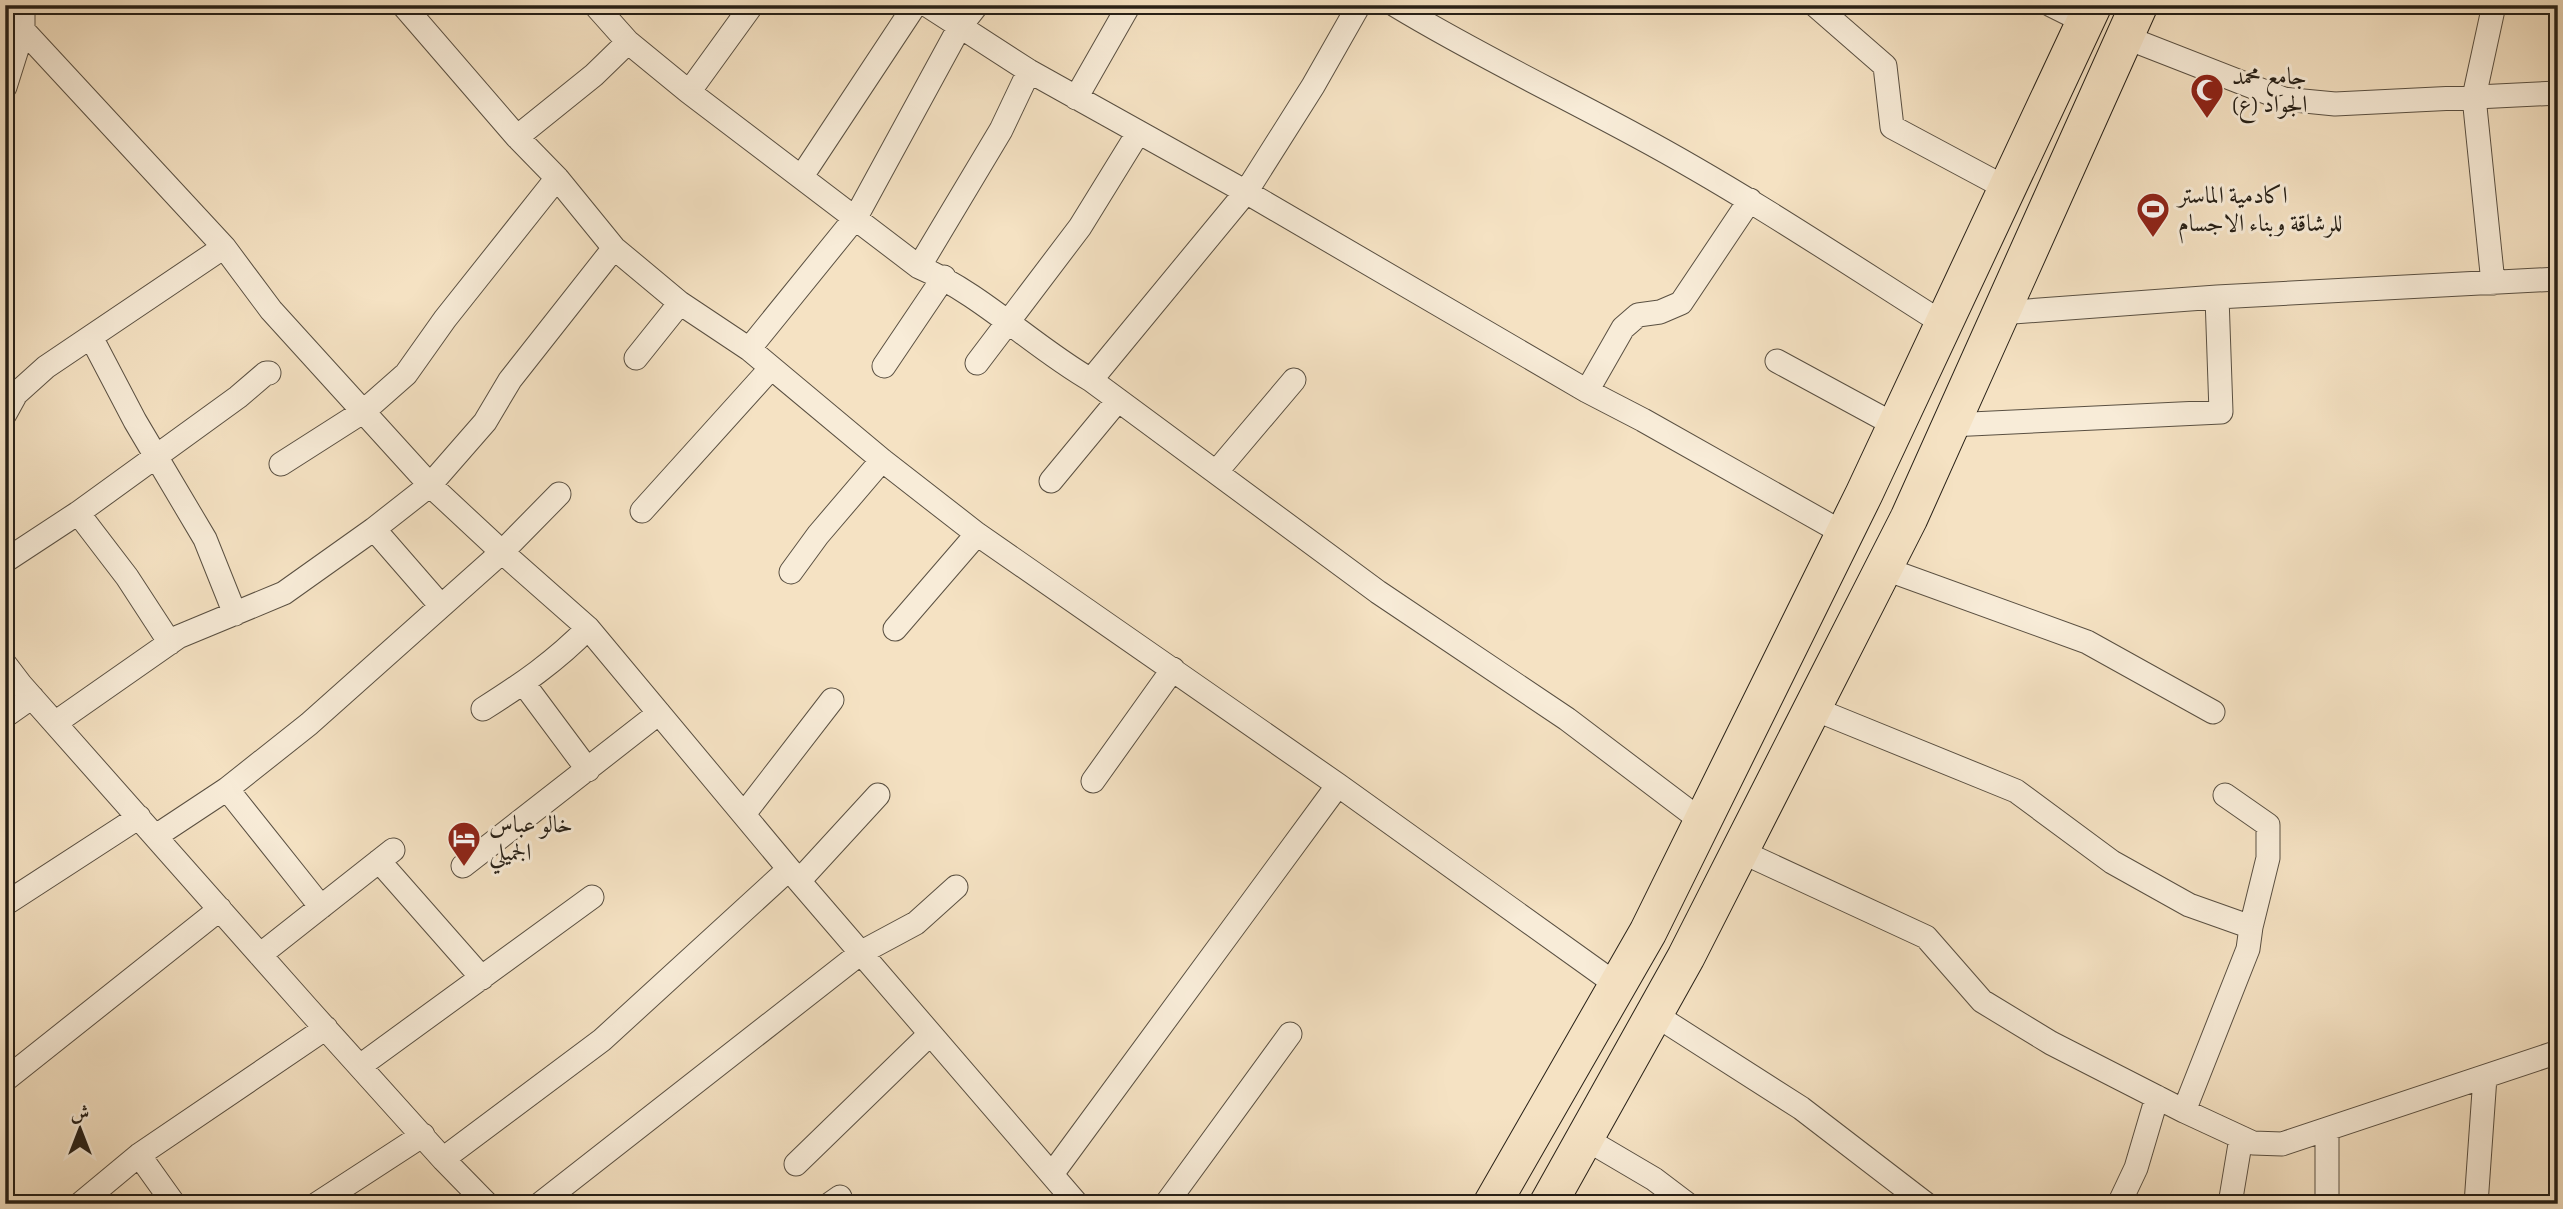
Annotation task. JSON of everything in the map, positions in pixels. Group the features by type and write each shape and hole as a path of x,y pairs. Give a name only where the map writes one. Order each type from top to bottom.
{"main road":[{"path":"1492,1204 1648,932 1845,534 2089,14 2132,21 1883,568 1686,957 1548,1204"},
{"path":"1959,291 2000,313"}],"street":[{"path":"5,87 23,30 23,5"},
{"path":"403,5 517,137 557,178 614,248 680,303 749,349 882,460 977,534 1338,785 1617,985"},
{"path":"595,5 628,41 689,92 919,267 944,277 1060,362 1091,380 1378,592 1567,719 1703,822"},
{"path":"689,92 752,5"},
{"path":"802,176 915,5"},
{"path":"927,5 1029,71 1246,192 1587,391 1845,534"},
{"path":"749,349 856,217 959,28 977,5"},
{"path":"1076,98 1129,5"},
{"path":"1091,380 1246,192 1313,86 1359,5"},
{"path":"1395,5 1458,43 1637,136 1750,200 1944,324"},
{"path":"1815,5 1885,66 1892,127 2006,188"},
{"path":"2051,5 2089,14"},
{"path":"2493,283 2474,97 2494,5"},
{"path":"2132,21 2284,99 2335,104 2558,93"},
{"path":"23,30 224,247 271,310 430,485 588,628 794,875 1077,1204"},
{"path":"517,137 585,83 628,41"},
{"path":"919,267 1001,130 1029,71"},
{"path":"977,363 1080,227 1138,133"},
{"path":"281,464 364,411 406,374 445,319 557,178"},
{"path":"1587,391 1623,328 1638,315 1660,312 1681,303 1750,200"},
{"path":"5,414 16,394 32,378 224,247"},
{"path":"55,723 178,637 284,593 430,485 485,422 510,380 614,248"},
{"path":"884,366 944,277"},
{"path":"2000,313 2217,297 2558,279"},
{"path":"1950,425 2221,412 2217,297"},
{"path":"636,358 680,303"},
{"path":"91,337 135,421 205,539 235,614"},
{"path":"1777,362 1895,425"},
{"path":"642,511 771,368"},
{"path":"5,561 78,513 269,373"},
{"path":"1217,471 1294,380"},
{"path":"1051,481 1118,400"},
{"path":"791,572 818,535 882,460"},
{"path":"156,836 227,789 309,724 502,552 559,494"},
{"path":"78,513 127,577 170,643"},
{"path":"374,529 441,606"},
{"path":"895,629 977,534"},
{"path":"1883,568 2087,642 2213,712"},
{"path":"482,709 524,684 564,652 588,628"},
{"path":"5,664 260,955 443,1158 488,1204"},
{"path":"1093,781 1173,669"},
{"path":"524,684 587,770"},
{"path":"5,716 32,697"},
{"path":"744,814 832,701"},
{"path":"1812,708 2017,791 2112,862 2189,905 2251,927"},
{"path":"463,866 659,713"},
{"path":"1052,1174 1338,785"},
{"path":"227,789 321,907"},
{"path":"443,1158 603,1041 794,875 878,795"},
{"path":"2184,1111 2248,949 2268,858 2268,825 2225,795"},
{"path":"5,904 139,817"},
{"path":"1740,851 1926,937 1982,1001 2051,1042 2184,1111 2253,1143 2282,1144 2558,1052"},
{"path":"260,955 386,855 482,978"},
{"path":"540,1204 862,952 916,923 957,887"},
{"path":"360,1066 592,897"},
{"path":"5,1080 220,909"},
{"path":"1654,1014 1801,1108 1926,1204"},
{"path":"80,1204 139,1155 326,1028"},
{"path":"796,1164 930,1034"},
{"path":"1166,1204 1290,1034"},
{"path":"2476,1204 2485,1077"},
{"path":"2119,1204 2136,1168 2157,1097"},
{"path":"2327,1130 2327,1204"},
{"path":"317,1204 423,1135"},
{"path":"2230,1204 2241,1138"},
{"path":"1586,1139 1654,1179 1687,1204"},
{"path":"139,1155 174,1204"}],"place":[{"name":"جامع محمد الجواد (ع)","path":"2207,120"},
{"name":"اكادمية الماستر للرشاقة وبناء الاجسام","path":"2153,239"},
{"name":"خالو عباس الجميلي","path":"464,868"}]}
